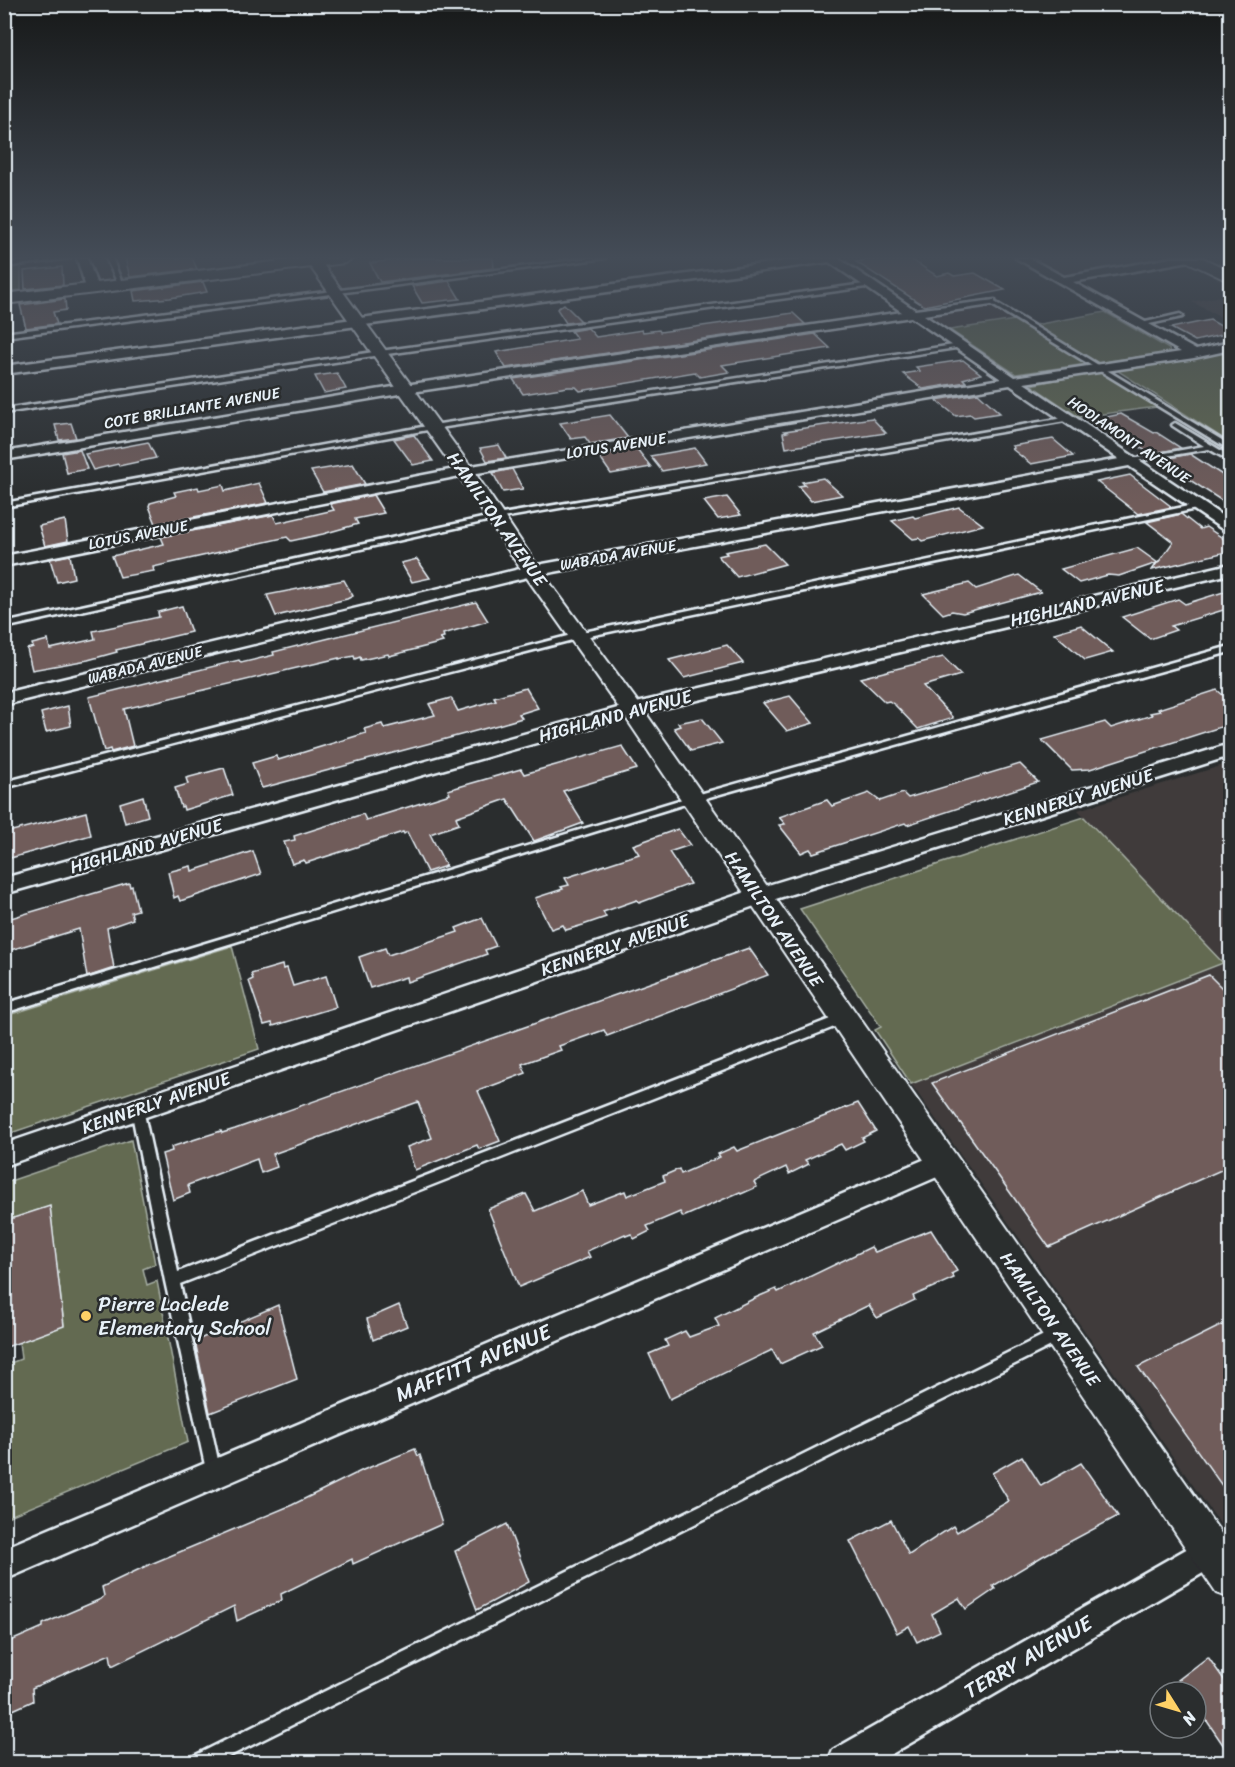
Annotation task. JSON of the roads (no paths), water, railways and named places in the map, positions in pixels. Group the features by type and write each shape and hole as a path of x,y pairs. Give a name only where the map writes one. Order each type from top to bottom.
{"street":[{"path":"4,370 217,340"},
{"name":"HAMILTON AVENUE","path":"371,340 632,710 1230,1579"},
{"name":"COTE BRILLIANTE AVENUE","path":"4,456 405,389 734,340"},
{"name":"HODIAMONT AVENUE","path":"952,340 1230,528"},
{"path":"1170,340 1194,354"},
{"name":"LOTUS AVENUE","path":"4,561 465,471 1097,367 1194,354 1230,346"},
{"name":"WABADA AVENUE","path":"4,699 532,571 1132,460"},
{"name":"HIGHLAND AVENUE","path":"4,886 632,710 1230,569"},
{"name":"KENNERLY AVENUE","path":"4,1155 759,896 1230,750"},
{"name":"MAFFITT AVENUE","path":"4,1564 942,1163"},
{"name":"TERRY AVENUE","path":"845,1762 1211,1551"}],"lane":[{"path":"4,411 471,340"},
{"path":"1054,340 1230,448"},
{"path":"4,506 433,427 960,346"},
{"path":"4,626 496,517 1069,419"},
{"path":"1175,425 1230,459"},
{"path":"1132,460 1210,447"},
{"path":"4,785 579,636 1198,506"},
{"path":"4,1009 692,799 1230,649"},
{"path":"172,1281 843,1019"},
{"path":"137,1109 213,1474"},
{"path":"200,1762 1060,1333"}],"place":[{"name":"Pierre Laclede Elementary School","path":"86,1316"}]}
